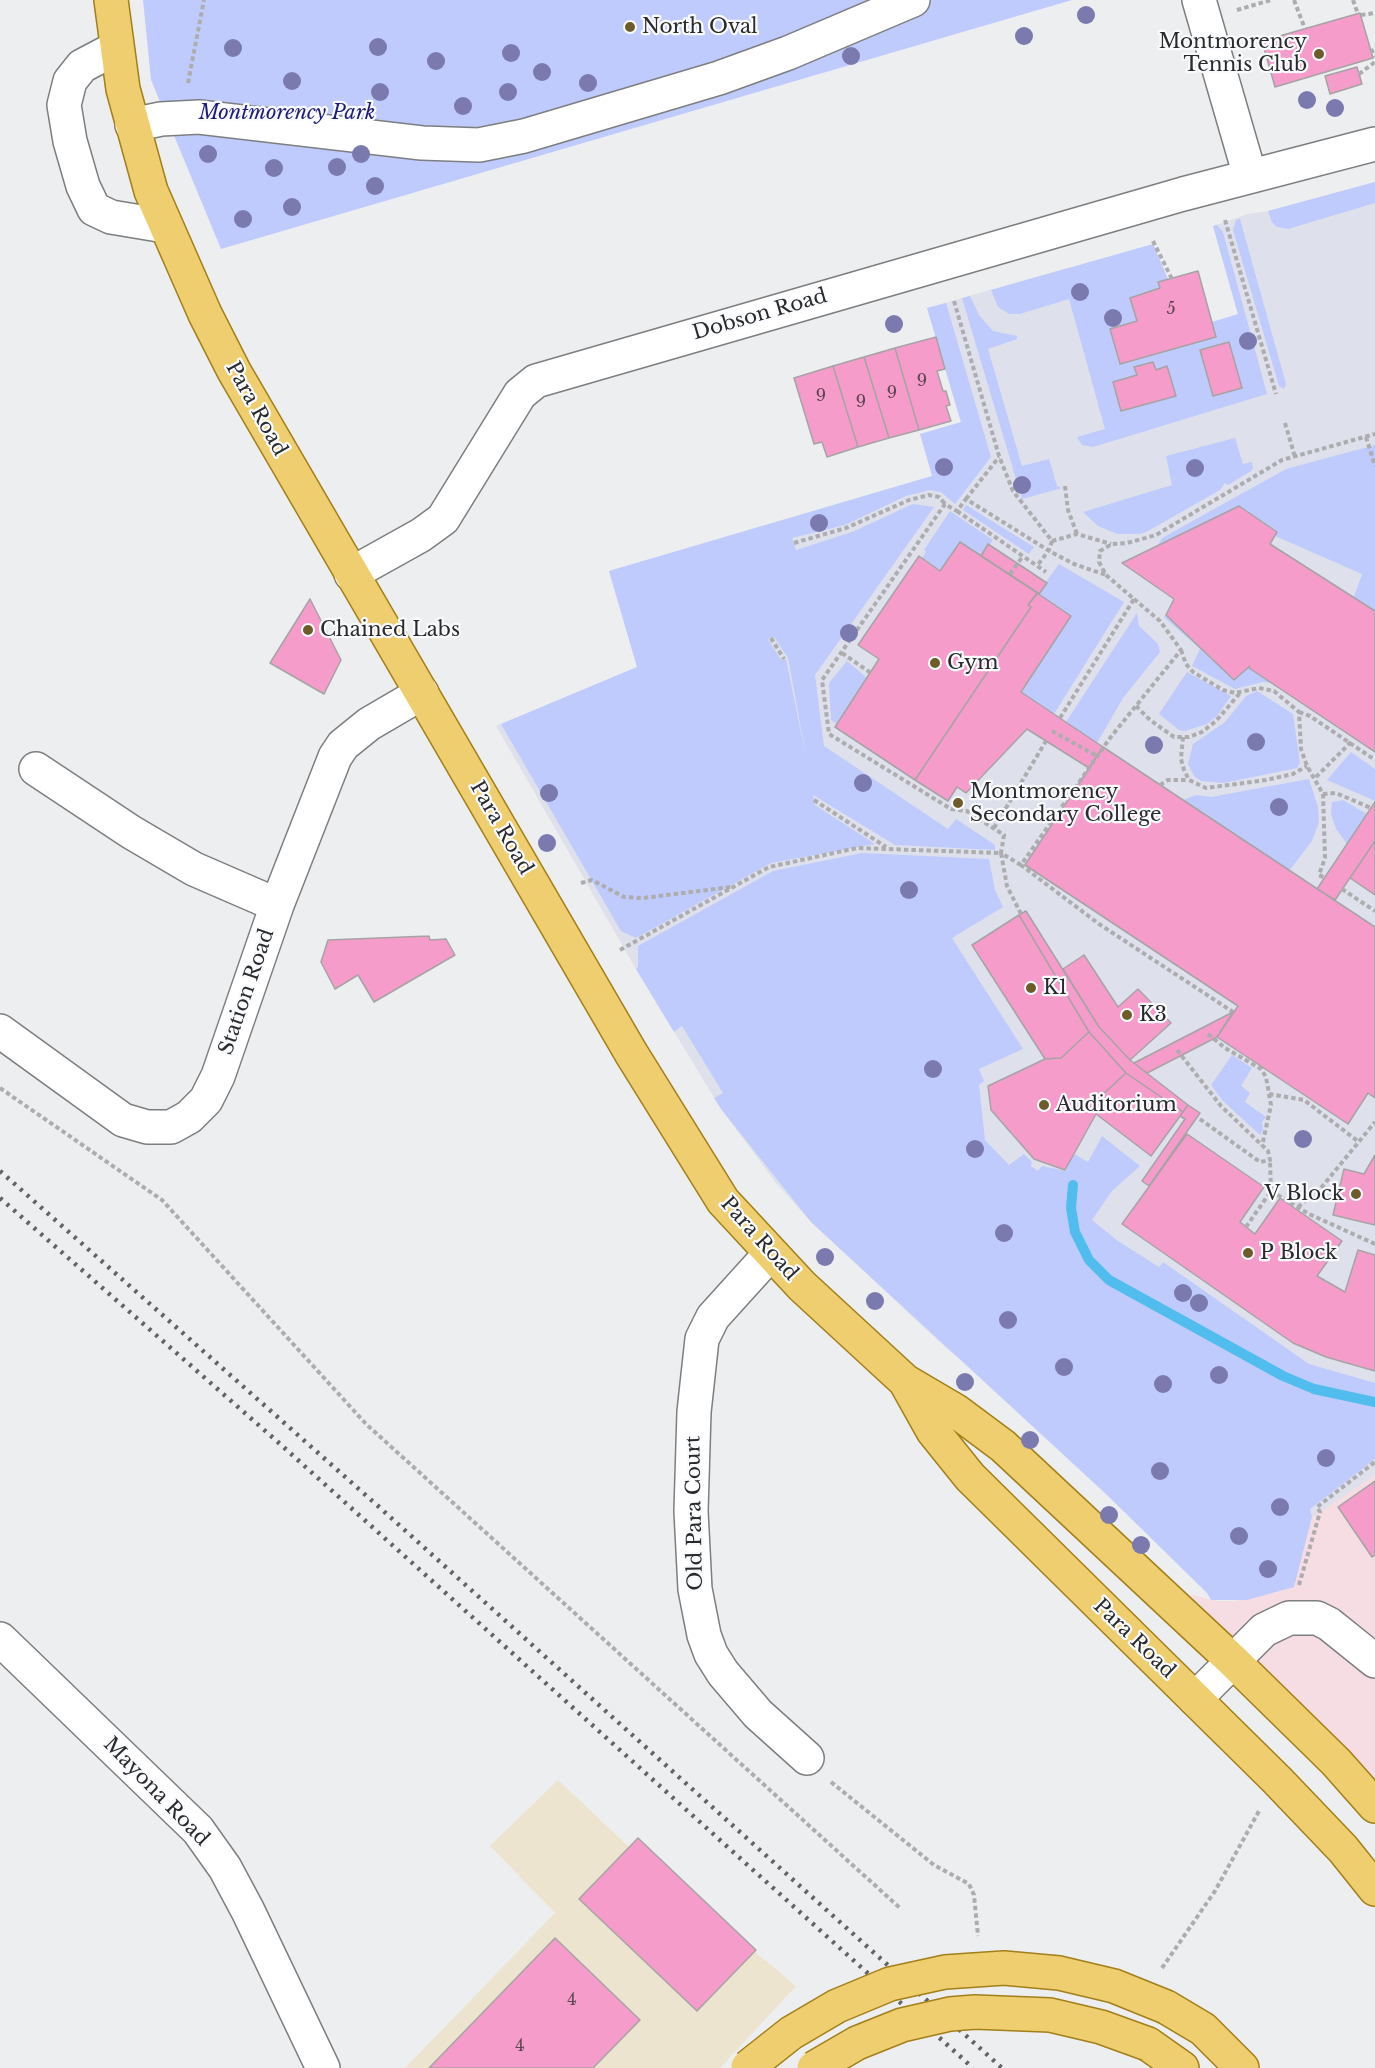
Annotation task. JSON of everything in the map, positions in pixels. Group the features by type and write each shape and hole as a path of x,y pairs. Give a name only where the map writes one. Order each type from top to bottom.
{"main road":[{"name":"Para Road","path":"111,0 116,48 132,125 165,226 234,371 662,1102 723,1201 770,1254 905,1381 956,1411 1003,1446 1233,1661 1336,1762 1375,1806"},
{"name":"Para Road","path":"905,1381 933,1431 970,1477 1277,1780 1343,1849 1375,1889"},
{"path":"747,2068 791,2033 837,2006 890,1984 945,1972 1004,1968 1059,1973 1114,1986 1166,2007 1203,2029 1242,2068"},
{"path":"814,2068 857,2043 902,2025 975,2012 1050,2015 1092,2025 1148,2044 1182,2068"}],"street":[{"path":"132,125 183,116 219,118 422,143 479,145 524,136 719,78 788,53 914,0"},
{"path":"1199,0 1250,177"},
{"path":"116,48 81,66 70,81 64,105 70,141 83,186 94,209 111,217 165,226"},
{"name":"Dobson Road","path":"351,574 421,535 443,519 520,394 536,381 1250,177 1375,144"},
{"name":"Station Road","path":"0,1030 123,1120 147,1127 171,1127 189,1118 206,1100 218,1076 277,905 330,767 339,751 369,724 422,693"},
{"path":"36,769 131,832 194,869 277,905"},
{"name":"Old Para Court","path":"770,1254 713,1317 702,1339 694,1412 691,1511 695,1589 704,1635 711,1654 723,1673 758,1714 807,1758"},
{"path":"1195,1699 1264,1630 1289,1618 1317,1618 1329,1624 1375,1662"},
{"name":"Mayona Road","path":"0,1639 198,1830 225,1868 248,1911 323,2068"}],"path":[{"path":"183,116 194,41 204,0"},
{"path":"1294,0 1305,29"},
{"path":"1353,0 1359,14 1375,13"},
{"path":"1371,50 1375,57"},
{"path":"1359,74 1375,62"},
{"path":"1225,220 1276,394"},
{"path":"1153,241 1172,279"},
{"path":"954,301 999,456 1013,491 1052,541"},
{"path":"1285,423 1295,457"},
{"path":"1052,541 1077,534 1112,544 1127,543 1156,535 1273,466 1295,457 1375,434"},
{"path":"1366,437 1375,466"},
{"path":"957,511 999,456"},
{"path":"1065,486 1068,510 1077,534"},
{"path":"794,543 846,528 909,500 929,495 939,497 945,504 1046,573"},
{"path":"966,499 1074,564 1106,575"},
{"path":"945,504 822,680 829,734 951,809 967,811 1004,834 1001,852 1007,886 1021,914"},
{"path":"1037,566 1049,550 1052,541"},
{"path":"1112,544 1100,551 1099,562 1106,575 1160,621 1181,650 1192,672 1223,690 1241,692 1259,688 1274,691 1299,712 1310,716 1375,760"},
{"path":"1010,574 1023,556"},
{"path":"1060,718 1134,599"},
{"path":"771,638 784,659"},
{"path":"1021,865 1097,756 1181,650"},
{"path":"842,653 871,673"},
{"path":"1136,705 1160,728 1174,737 1183,737 1202,732 1227,711 1241,692"},
{"path":"1299,712 1302,749 1307,766 1316,777 1323,794 1325,858 1319,875 1325,878"},
{"path":"1052,731 1097,756"},
{"path":"1183,737 1181,759 1189,780"},
{"path":"994,828 1046,741"},
{"path":"1316,777 1351,742"},
{"path":"1160,785 1168,780 1189,780 1206,788 1236,786 1293,774 1307,766"},
{"path":"1323,794 1336,794 1371,808"},
{"path":"814,800 887,848"},
{"path":"620,950 769,867 857,848 1001,852 1099,924 1233,1012"},
{"path":"581,883 592,880 624,897 643,898 734,886"},
{"path":"1342,890 1375,911"},
{"path":"1208,1034 1225,1048 1261,1069 1271,1105 1262,1146"},
{"path":"1177,1050 1221,1106 1268,1151 1271,1191 1246,1227"},
{"path":"0,1088 162,1200 366,1424 900,1908"},
{"path":"1269,1094 1304,1100 1359,1142"},
{"path":"1197,1117 1260,1162 1270,1160"},
{"path":"1298,1207 1322,1188 1375,1122"},
{"path":"1271,1191 1336,1228 1375,1244"},
{"path":"1289,1618 1320,1512 1317,1507 1375,1462"},
{"path":"807,1758 853,1801 914,1850 969,1884 974,1895 978,1936"},
{"path":"1162,1968 1215,1892 1277,1780"}],"shaded area":[{"name":"Montmorency Secondary College","path":"1375,182 1375,1475 1252,1558 1205,1553 946,1348 811,1222 776,1183 721,1109 636,969 496,726 637,667 609,571 973,464 927,308 1070,267 1114,424 1257,383 1213,226 1248,214 1268,211"},
{"path":"1375,1475 1375,1779 1189,1594 1217,1601 1236,1601 1293,1587 1312,1517"},
{"path":"558,1780 629,1847 796,1986 720,2068 405,2068 555,1913 490,1846"}],"green space":[{"name":"Montmorency Park","path":"143,0 1072,0 221,249 151,80"},
{"path":"1375,182 1375,203 1288,229 1277,227 1272,222 1268,211"},
{"path":"1240,219 1286,384 1284,389 1279,386 1233,230 1236,220"},
{"path":"1217,225 1223,232 1267,394 1093,447 1082,445 1077,437 1105,429 1069,299 1020,314 1009,314 998,307 991,290 1153,244 1168,279 1158,282 1160,288 1130,298 1137,321 1110,329 1119,364 1215,337 1212,322 1238,314 1213,226"},
{"path":"970,296 979,315 993,331 1017,336 1017,339 988,349 1022,466 1049,459 1057,486 1062,488 1022,499 962,298"},
{"path":"946,303 991,457 955,504 941,492 930,490 906,496 845,525 792,538 796,550 852,532 913,504 934,507 815,675 824,746 948,829 956,819 995,845 995,850 895,845 813,795 815,805 875,844 771,863 636,938 621,931 501,724 637,667 609,571 932,476 920,434 961,422 927,308","holes":["774,637 788,658 807,761 786,659 781,660 768,639"]},
{"path":"1235,438 1243,464 1252,462 1251,471 1228,485 1225,483 1220,490 1148,531 1140,534 1117,534 1098,526 1083,512 1172,485 1166,456"},
{"path":"1375,445 1375,611 1354,597 1362,574 1275,536 1277,532 1239,506 1158,545 1162,538 1286,469"},
{"path":"966,505 1034,547 1029,554 963,510"},
{"path":"950,511 993,540 981,556 960,542 940,571 922,559 926,551 924,550"},
{"path":"1059,564 1124,602 1054,714 1021,692 1071,616 1038,593"},
{"path":"1137,613 1139,626 1158,644 1160,652 1123,698 1097,743 1066,722"},
{"path":"1166,615 1234,680 1248,666 1272,683 1263,682 1235,689 1192,666 1200,649 1164,617"},
{"path":"847,661 867,678 837,724 831,720 829,683"},
{"path":"1187,672 1231,696 1217,716 1207,724 1185,731 1179,730 1159,714"},
{"path":"1257,691 1293,714 1300,763 1297,768 1224,783 1201,781 1194,776 1188,764 1193,744 1225,722 1246,696"},
{"path":"1351,752 1375,769 1375,801 1327,780"},
{"path":"1309,779 1318,807 1319,822 1312,841 1289,871 1183,800 1196,795 1211,797"},
{"path":"1343,800 1367,814 1347,844 1336,829 1331,814 1332,802"},
{"path":"862,853 989,859 995,890 1003,907 952,938 1023,1049 979,1069 984,1081 979,1085 985,1140 1009,1165 1024,1154 1032,1162 1031,1166 1038,1171 1042,1166 1066,1171 1073,1153 1088,1162 1102,1136 1140,1166 1112,1191 1092,1220 1118,1241 1159,1267 1163,1262 1309,1364 1375,1383 1375,1459 1310,1509 1312,1517 1294,1587 1247,1600 1211,1600 1207,1593 1107,1495 811,1222 721,1109 714,1098 723,1093 682,1026 674,1032 636,969 638,967 638,946 773,871"},
{"path":"1232,1055 1252,1068 1241,1086 1250,1093 1245,1102 1266,1117 1262,1122 1263,1130 1260,1135 1223,1101 1211,1085"}],"building":[{"name":"Montmorency Tennis Club","path":"1360,13 1373,58 1275,87 1262,41"},
{"path":"1357,67 1362,84 1330,94 1325,76"},
{"path":"1198,271 1216,337 1120,364 1110,329 1137,321 1130,298 1160,288 1158,282"},
{"path":"936,337 945,369 937,371 950,405 946,406 951,421 919,430 895,348"},
{"path":"1229,342 1242,388 1213,396 1200,350"},
{"path":"895,348 919,430 889,438 864,357"},
{"path":"864,357 889,438 858,447 833,366"},
{"path":"1153,362 1156,370 1167,366 1176,396 1121,411 1113,382 1137,375 1134,367"},
{"path":"833,366 858,447 827,457 822,442 814,444 794,378"},
{"path":"1239,506 1277,532 1270,544 1375,611 1375,752 1249,668 1250,666 1234,680 1166,615 1174,599 1122,563"},
{"name":"Gym","path":"960,542 1038,593 1028,605 1031,607 915,780 835,727 879,659 858,645 919,556 940,571"},
{"path":"988,544 1047,583 1039,594 981,556"},
{"path":"1037,593 1071,616 1021,692 1103,747 1089,768 1027,729 966,793 957,787 948,801 915,780 1031,607 1028,605"},
{"name":"Chained Labs","path":"310,599 341,660 324,694 270,663"},
{"path":"1103,747 1375,927 1375,1098 1368,1093 1348,1124 1217,1037 1238,1006 1025,865"},
{"path":"1375,802 1375,841 1335,900 1317,889"},
{"path":"1375,841 1375,895 1350,878"},
{"path":"1026,911 1099,1027 1130,1060 1188,1105 1183,1112 1126,1073 1089,1032 1019,915"},
{"name":"K1","path":"1019,915 1089,1032 1061,1058 1045,1059 972,945"},
{"path":"429,936 430,940 446,939 455,955 374,1002 358,975 335,989 321,962 328,940"},
{"name":"K3","path":"1084,955 1118,1007 1138,989 1171,1023 1130,1060 1099,1027 1063,969"},
{"path":"1233,1012 1217,1037 1147,1073 1134,1063"},
{"name":"Auditorium","path":"1089,1032 1126,1073 1098,1099 1096,1114 1065,1170 1034,1159 991,1110 988,1086 1045,1059 1061,1058"},
{"path":"1126,1073 1183,1112 1151,1156 1096,1114 1098,1099"},
{"path":"1188,1105 1200,1113 1149,1186 1142,1181 1185,1119 1180,1116"},
{"name":"P Block","path":"1187,1134 1264,1187 1240,1222 1255,1234 1280,1198 1342,1241 1317,1276 1345,1292 1358,1250 1375,1255 1375,1371 1326,1357 1293,1343 1122,1224"},
{"name":"V Block","path":"1375,1155 1375,1225 1333,1215 1344,1169 1364,1174"},
{"path":"1375,1481 1375,1555 1372,1557 1338,1507"},
{"path":"638,1838 756,1950 697,2011 579,1899"},
{"path":"555,1938 640,2020 593,2068 429,2068"}],"waterway":[{"path":"1073,1185 1071,1208 1075,1232 1089,1260 1109,1280 1283,1376 1314,1389 1375,1402"}],"railway":[{"path":"0,1171 378,1506 1002,2068"},
{"path":"0,1198 279,1443 973,2068"}],"place":[{"name":"North Oval","path":"630,27"},
{"name":"Montmorency Tennis Club","path":"1319,54"},
{"name":"Chained Labs","path":"308,630"},
{"name":"Gym","path":"935,663"},
{"name":"Montmorency Secondary College","path":"958,803"},
{"name":"K1","path":"1031,988"},
{"name":"K3","path":"1127,1015"},
{"name":"Auditorium","path":"1044,1105"},
{"name":"V Block","path":"1356,1194"},
{"name":"P Block","path":"1248,1253"}]}
